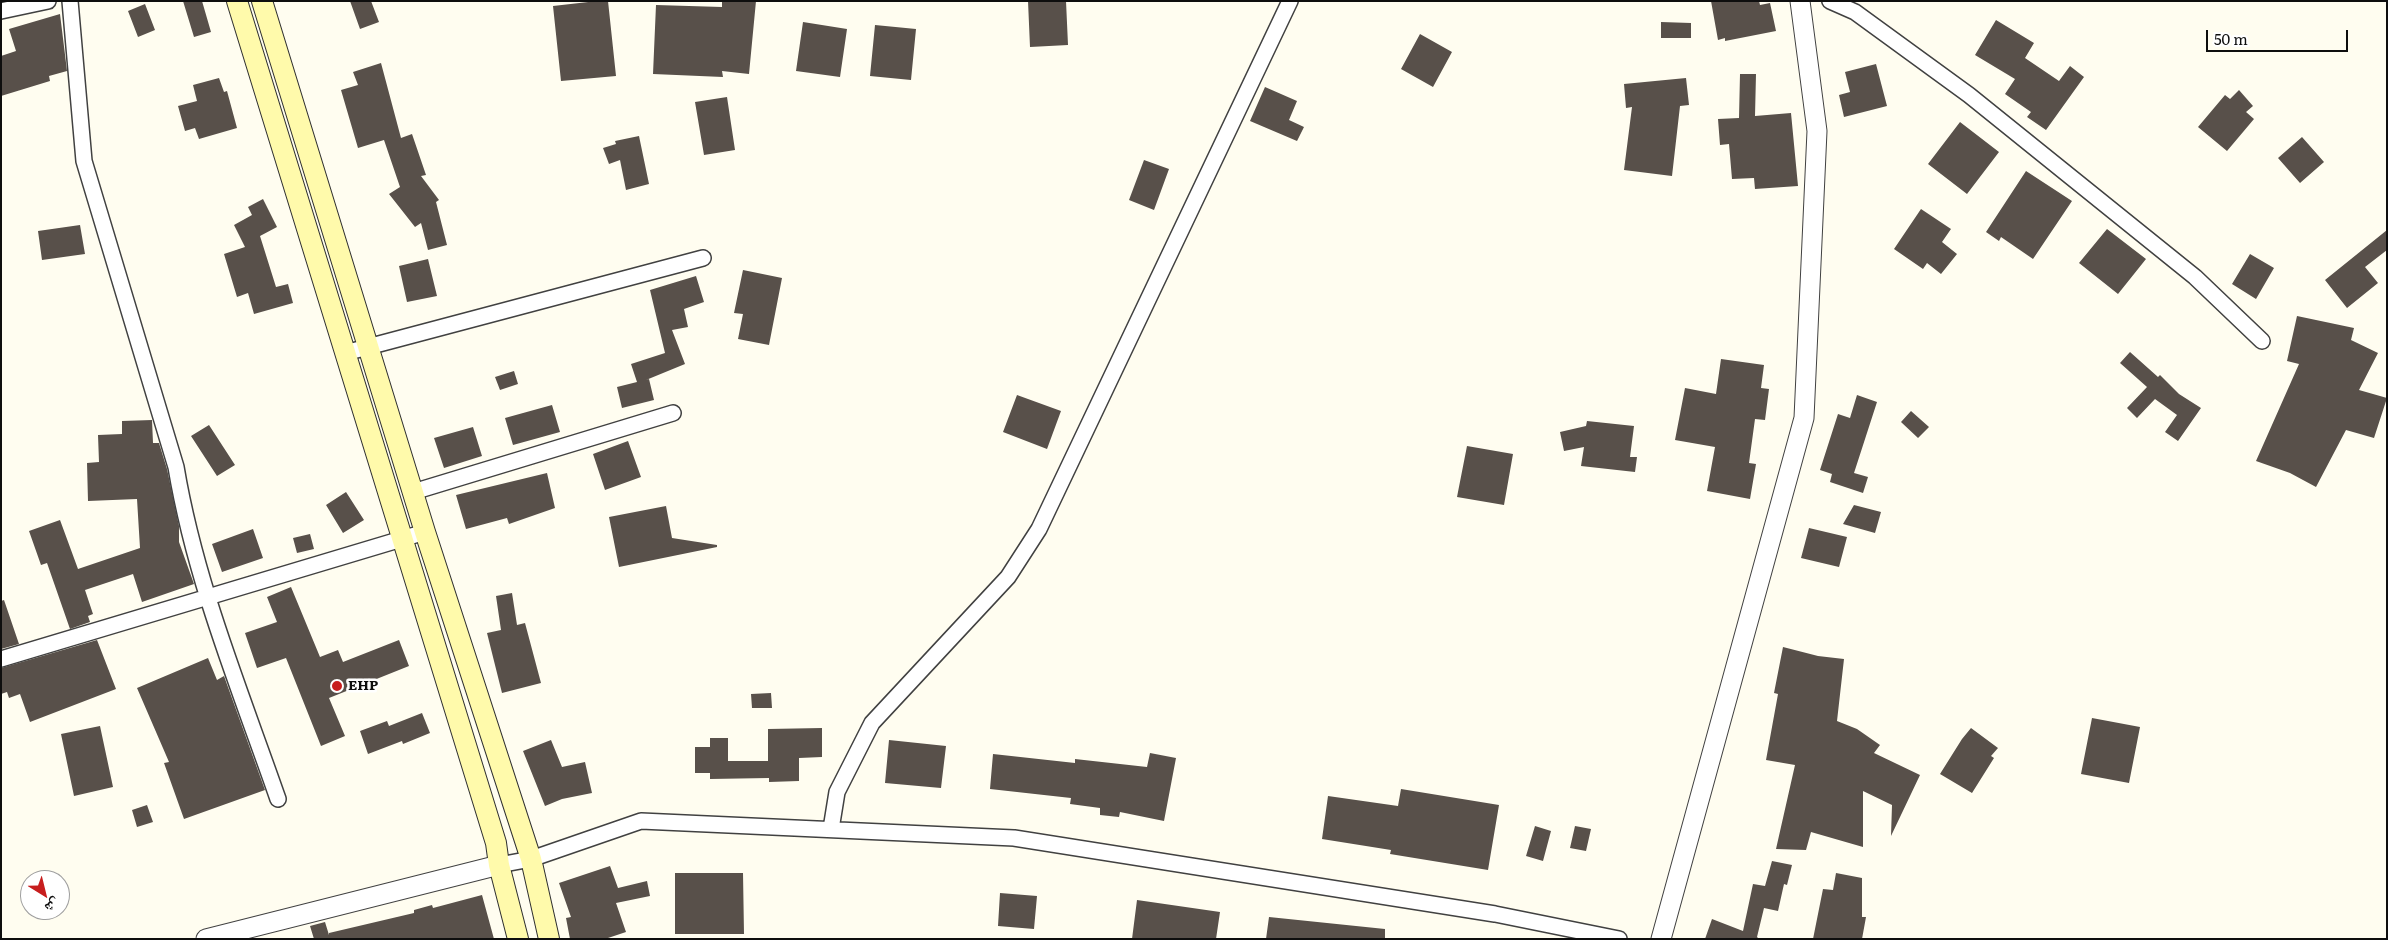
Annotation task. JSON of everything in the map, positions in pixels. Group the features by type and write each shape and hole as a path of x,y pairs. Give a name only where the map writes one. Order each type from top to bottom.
{"main road":[{"path":"238,1 496,842 499,865 518,939"},
{"path":"262,1 425,532 531,860 549,939"}],"street":[{"path":"1,11 48,1"},
{"path":"70,1 84,161 176,467 184,510 209,597 278,799"},
{"path":"831,828 837,792 872,723 1008,577 1039,530 1290,1"},
{"path":"1661,939 1804,418 1817,131 1800,1"},
{"path":"1830,1 1856,12 1968,95 2195,277 2262,342"},
{"path":"345,353 703,258"},
{"path":"413,492 672,413"},
{"path":"1,659 425,532"},
{"path":"206,939 499,865 531,860 641,821 831,828 1014,838 1495,914 1619,939"}],"building":[{"path":"183,1 202,1 211,32 194,37"},
{"path":"350,1 371,1 379,22 360,29"},
{"path":"608,1 616,76 561,81 553,6"},
{"path":"722,1 756,1 749,74 722,71 723,77 653,74 656,5 722,7"},
{"path":"1028,1 1066,1 1068,45 1030,47"},
{"path":"1711,1 1759,1 1760,5 1770,3 1776,31 1725,41 1725,38 1718,40"},
{"path":"145,4 155,30 138,37 128,11"},
{"path":"60,14 67,71 49,76 50,81 1,96 1,56 16,51 9,29"},
{"path":"1996,20 2034,43 2025,58 2059,81 2070,66 2084,77 2046,130 2027,117 2031,112 2005,94 2015,79 1975,55"},
{"path":"803,22 847,29 840,77 796,71"},
{"path":"1661,22 1691,23 1691,38 1661,38"},
{"path":"875,25 916,29 911,80 870,76"},
{"path":"1420,34 1452,52 1433,87 1401,69"},
{"path":"381,63 401,138 412,134 426,175 421,176 439,200 436,202 447,245 428,250 421,223 415,227 389,194 400,187 384,140 358,148 341,90 358,85 353,72"},
{"path":"1876,64 1887,106 1844,117 1839,95 1850,92 1845,72"},
{"path":"1740,74 1756,74 1755,116 1791,113 1798,186 1755,189 1754,178 1732,179 1729,144 1720,145 1718,119 1739,118"},
{"path":"219,78 224,92 227,91 237,128 199,139 195,128 185,131 178,106 197,101 193,85"},
{"path":"1686,78 1689,105 1680,106 1672,176 1624,170 1632,107 1626,108 1624,84"},
{"path":"1265,87 1297,101 1289,120 1304,127 1297,141 1250,121"},
{"path":"2239,90 2253,106 2246,112 2254,119 2227,151 2198,127 2225,95 2230,99"},
{"path":"727,97 735,150 704,155 695,102"},
{"path":"1960,122 1999,152 1967,194 1928,164"},
{"path":"639,136 649,184 626,190 620,160 609,164 603,148 616,144 615,141"},
{"path":"2302,137 2324,162 2300,183 2278,158"},
{"path":"1144,160 1169,169 1154,210 1129,200"},
{"path":"2026,171 2072,201 2033,259 2001,237 1999,241 1986,232"},
{"path":"263,199 277,227 260,236 276,287 288,284 293,303 254,314 248,293 237,297 224,254 245,247 234,225 252,215 248,207"},
{"path":"1921,209 1951,229 1942,242 1957,254 1941,274 1927,263 1923,269 1894,249"},
{"path":"80,225 85,254 42,260 38,231"},
{"path":"2107,229 2146,259 2118,294 2079,263"},
{"path":"2387,230 2387,250 2365,267 2378,283 2347,308 2325,280"},
{"path":"2250,254 2274,268 2256,299 2232,284"},
{"path":"428,259 437,296 407,302 399,266"},
{"path":"743,270 782,278 769,345 738,339 743,314 734,313"},
{"path":"696,276 704,302 684,309 688,327 672,330 685,364 646,380 649,379 654,400 622,408 617,387 637,382 631,364 665,353 650,290"},
{"path":"2297,316 2354,328 2351,340 2378,353 2359,390 2387,398 2374,438 2346,430 2316,487 2290,473 2256,461 2299,364 2287,361"},
{"path":"2130,352 2158,377 2160,375 2179,394 2201,408 2178,441 2165,432 2177,415 2155,399 2137,418 2127,408 2147,387 2120,363"},
{"path":"1721,359 1764,365 1761,388 1769,389 1765,420 1755,419 1749,463 1756,464 1750,499 1707,491 1715,447 1675,440 1685,388 1716,394"},
{"path":"514,371 518,384 500,390 495,377"},
{"path":"1017,395 1061,411 1047,449 1003,432"},
{"path":"1857,395 1877,402 1854,473 1868,477 1863,493 1830,482 1832,474 1820,470 1838,414 1850,418"},
{"path":"552,405 560,432 513,445 505,418"},
{"path":"1911,411 1929,427 1918,438 1901,422"},
{"path":"152,420 153,443 159,443 167,469 179,526 179,542 194,584 142,602 133,574 85,590 93,614 88,616 90,622 70,629 47,563 41,565 29,531 60,520 78,569 140,548 137,499 88,501 87,463 99,462 98,435 122,434 122,421"},
{"path":"1587,421 1634,426 1630,457 1637,457 1635,472 1581,466 1584,447 1564,451 1560,432 1586,426"},
{"path":"209,425 235,465 217,476 191,436"},
{"path":"473,427 482,456 444,468 434,438"},
{"path":"628,441 641,477 605,490 593,454"},
{"path":"1467,446 1513,454 1504,505 1457,497"},
{"path":"547,473 555,508 509,524 507,518 466,529 456,495"},
{"path":"346,492 364,520 343,533 326,505"},
{"path":"1854,505 1881,512 1875,533 1843,524"},
{"path":"666,506 672,538 717,545 717,547 619,567 609,517"},
{"path":"1809,528 1847,537 1839,567 1801,558"},
{"path":"253,529 263,558 222,572 212,544"},
{"path":"310,534 314,549 297,553 293,538"},
{"path":"291,587 320,657 338,650 343,662 399,640 409,666 329,698 345,736 321,746 286,658 257,668 245,633 277,622 267,597"},
{"path":"512,593 517,625 525,623 541,683 502,693 487,633 501,630 496,596"},
{"path":"4,600 19,644 1,649 1,601"},
{"path":"97,640 116,689 30,722 20,694 9,698 7,692 1,694 1,668"},
{"path":"1783,647 1818,656 1844,659 1837,721 1857,729 1880,745 1874,753 1920,775 1891,836 1892,805 1863,791 1863,847 1811,832 1806,850 1776,849 1795,765 1766,760 1778,694 1774,693"},
{"path":"208,658 217,680 224,676 265,790 184,819 164,763 169,762 137,688"},
{"path":"771,693 772,708 752,708 751,694"},
{"path":"422,713 430,733 403,744 402,741 368,754 360,731 387,721 389,726"},
{"path":"2092,718 2140,727 2129,783 2081,774"},
{"path":"100,726 113,787 74,796 61,734"},
{"path":"822,728 822,757 799,758 799,781 769,782 769,778 710,779 710,773 695,773 695,747 710,747 710,738 728,738 728,761 768,761 768,729"},
{"path":"1971,728 1998,748 1991,756 1994,758 1972,793 1940,774"},
{"path":"551,740 562,767 585,762 592,793 562,799 545,806 523,751"},
{"path":"889,740 946,746 941,788 885,783"},
{"path":"1150,753 1176,758 1164,821 1120,812 1119,817 1100,815 1100,808 1070,804 1071,798 990,789 993,754 1075,763 1075,759 1147,767"},
{"path":"1401,789 1499,805 1488,870 1390,854 1391,850 1322,839 1328,796 1398,806"},
{"path":"147,805 153,822 137,827 132,810"},
{"path":"1535,826 1551,831 1543,861 1526,856"},
{"path":"1575,826 1591,829 1586,851 1570,848"},
{"path":"1772,861 1792,865 1787,885 1784,884 1778,911 1764,908 1757,937 1759,939 1705,939 1712,919 1743,931 1753,884 1765,886"},
{"path":"610,866 618,888 647,881 650,896 616,903 626,932 605,939 570,939 566,918 571,917 559,883"},
{"path":"675,873 743,873 744,934 675,934"},
{"path":"1836,873 1862,878 1862,917 1866,917 1862,939 1813,939 1823,889 1833,890"},
{"path":"1000,893 1037,896 1034,929 998,926"},
{"path":"482,895 494,939 314,939 310,926 325,922 329,935 329,933 414,913 414,910 432,905 433,908"},
{"path":"1137,900 1220,912 1216,939 1132,939"},
{"path":"1269,917 1385,929 1385,939 1266,939"}],"place":[{"name":"EHP","path":"337,686"}]}
